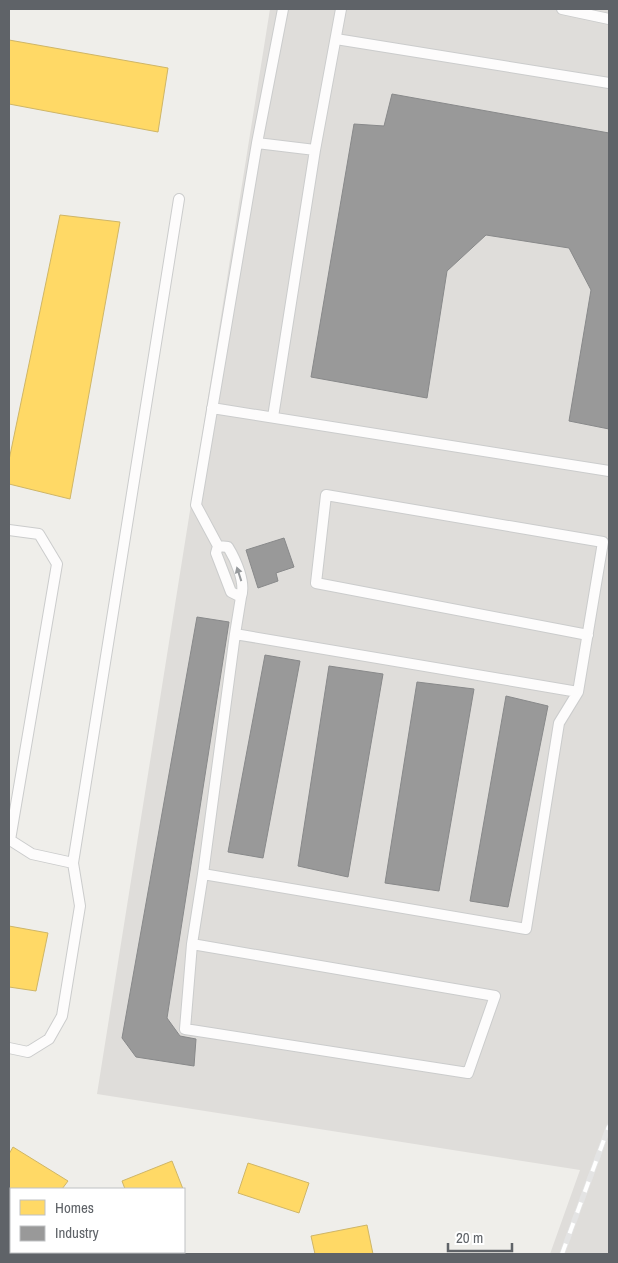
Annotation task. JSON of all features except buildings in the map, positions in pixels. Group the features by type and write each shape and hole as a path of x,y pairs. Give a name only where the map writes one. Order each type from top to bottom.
{"lane":[{"path":"241,597 231,592 216,553 218,546 196,505 257,143 283,9"},
{"path":"273,417 341,9"},
{"path":"562,9 609,19"},
{"path":"336,39 609,84"},
{"path":"257,143 316,150"},
{"path":"9,1048 28,1052 49,1038 62,1016 80,906 73,863 179,199"},
{"path":"212,408 609,471"},
{"path":"203,874 526,929 559,723 578,692 588,635 603,542 326,495 316,583 588,635"},
{"path":"9,530 39,534 57,564 10,840 32,854 73,863"},
{"path":"192,944 495,996 468,1073 185,1029 192,944 241,597 244,589 228,547 218,546"},
{"path":"236,634 578,692"}],"shaded area":[{"path":"270,9 609,9 609,1254 550,1254 580,1170 97,1094"}],"railway":[{"path":"562,1254 609,1126"}]}
